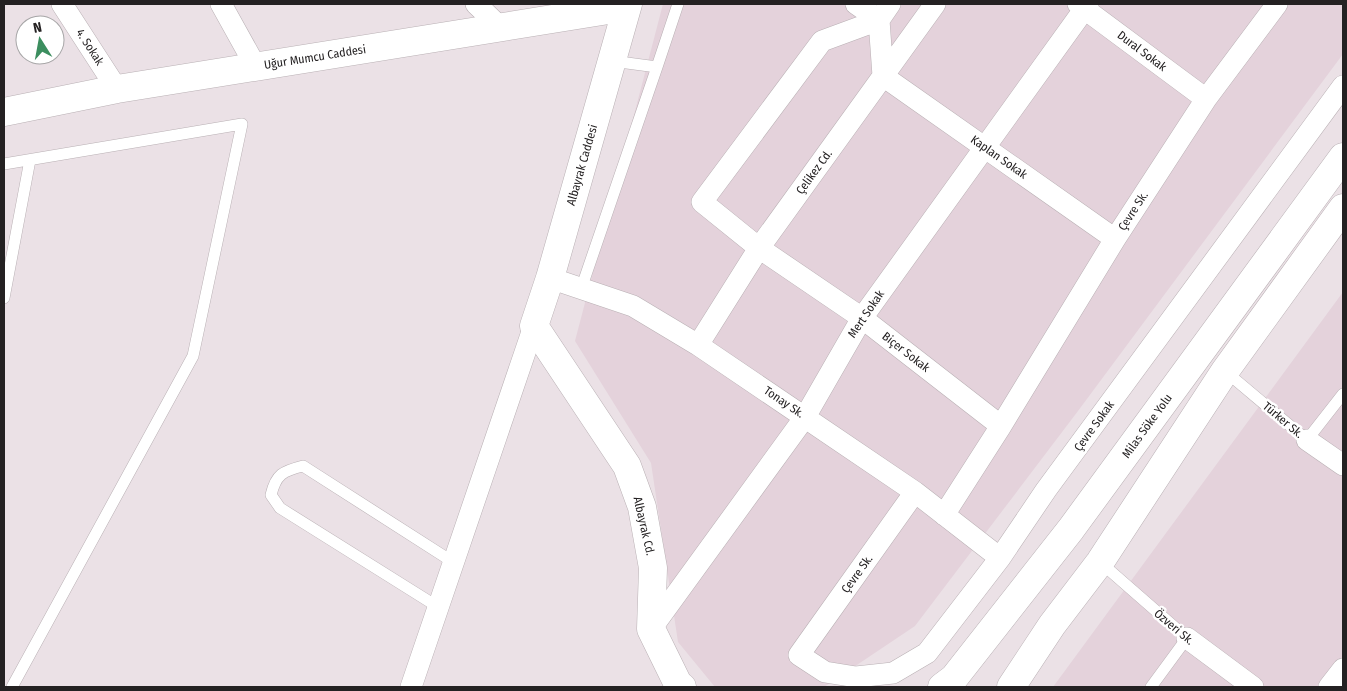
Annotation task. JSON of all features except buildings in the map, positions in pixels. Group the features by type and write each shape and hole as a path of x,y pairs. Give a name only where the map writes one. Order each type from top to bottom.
{"main road":[{"name":"Uğur Mumcu Caddesi","path":"4,112 118,90 628,5"},
{"name":"Albayrak Caddesi","path":"534,326 550,278 628,5"},
{"name":"Milas Söke Yolu","path":"942,687 954,678 1071,529 1343,157"},
{"path":"1012,687 1052,625 1100,562 1225,371 1343,208"},
{"name":"Albayrak Cd.","path":"534,326 630,474 642,507 653,568 652,629 678,684 682,687"}],"street":[{"name":"4. Sokak","path":"62,4 118,90"},
{"path":"221,4 256,67"},
{"path":"476,4 500,27"},
{"path":"856,4 884,12 882,76"},
{"name":"Çelikez Cd.","path":"698,345 759,248 935,4"},
{"name":"Çevre Sk.","path":"944,515 1001,426 1115,239 1206,99 1277,4"},
{"name":"Dural Sokak","path":"1084,5 1206,99"},
{"name":"Mert Sokak","path":"652,629 805,417 862,318 986,147 1084,5"},
{"name":"Biçer Sokak","path":"884,12 822,41 702,202 759,248 862,318 1001,426"},
{"name":"Kaplan Sokak","path":"882,76 1115,239"},
{"name":"Çevre Sokak","path":"799,655 825,672 856,677 894,673 927,653 1000,558 1052,482 1343,86"},
{"name":"Tonay Sk.","path":"550,278 633,306 698,345 915,492 1000,558"},
{"path":"411,687 534,326"},
{"name":"Türker Sk.","path":"1307,440 1343,465"},
{"name":"Çevre Sk.","path":"799,655 915,492"},
{"name":"Özveri Sk.","path":"1186,638 1253,687"},
{"path":"1329,687 1343,669"}],"lane":[{"path":"581,289 678,4"},
{"path":"612,61 657,68"},
{"path":"4,164 242,124 194,356 12,687"},
{"path":"4,298 30,160"},
{"name":"Türker Sk.","path":"1225,371 1307,440"},
{"path":"1307,440 1343,394"},
{"path":"438,607 280,508 271,495 274,482 284,471 303,466 453,562"},
{"name":"Özveri Sk.","path":"1100,562 1186,638"},
{"path":"1151,687 1186,638"}],"shaded area":[{"path":"663,4 1343,4 1343,54 1078,411 915,626 824,687 715,687 678,642 651,463 575,341"},
{"path":"1343,292 1343,687 1053,687"}]}
